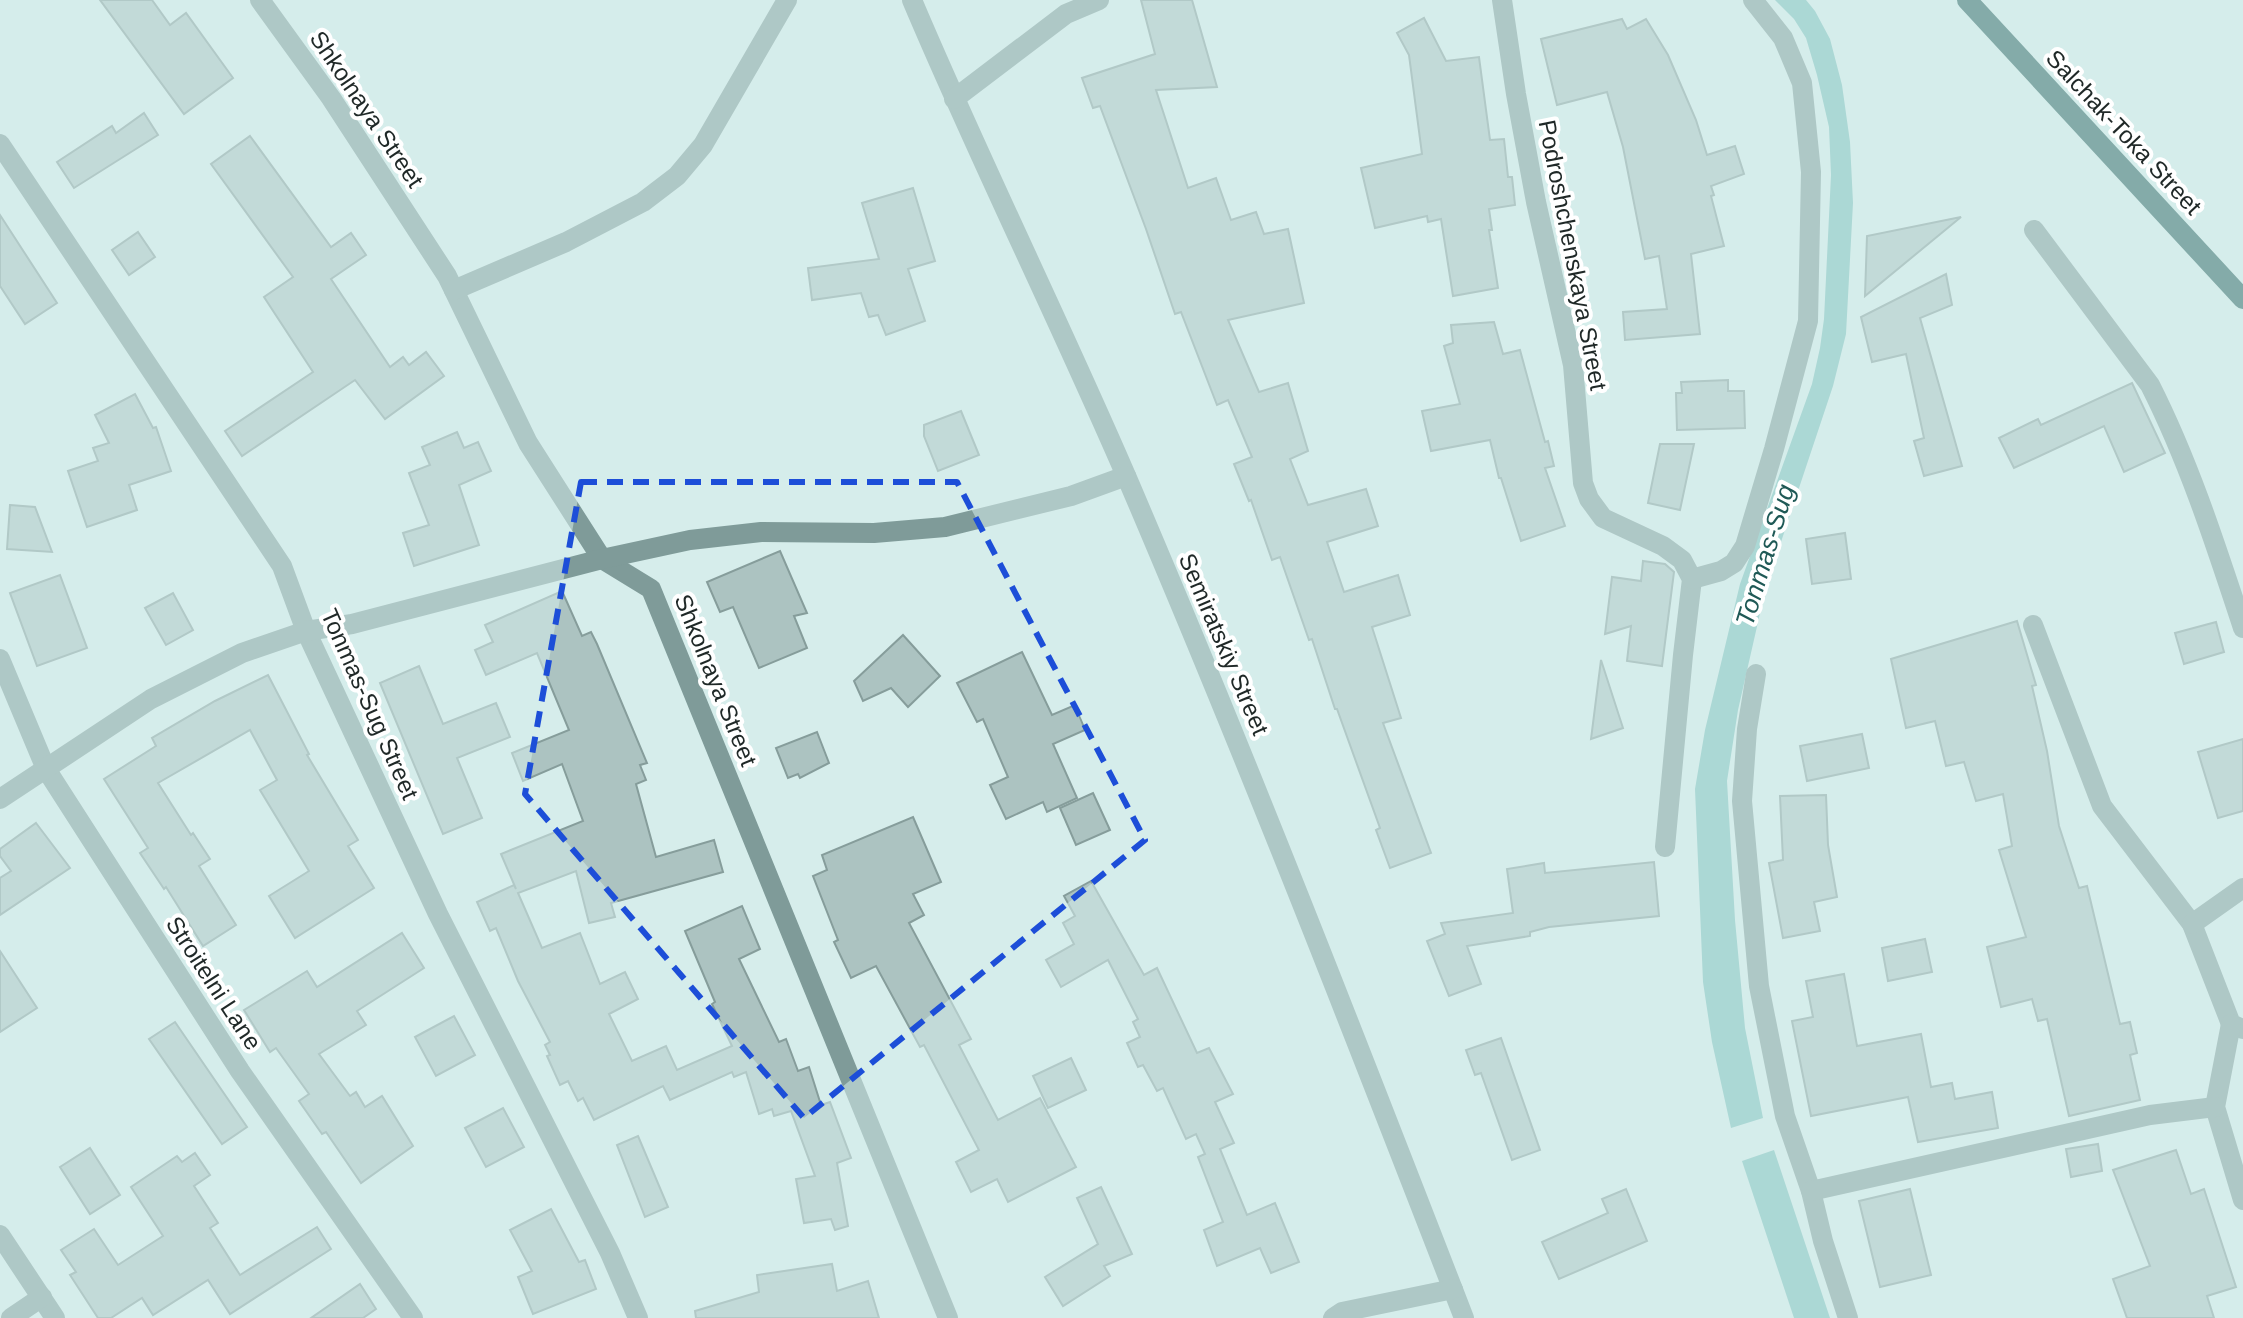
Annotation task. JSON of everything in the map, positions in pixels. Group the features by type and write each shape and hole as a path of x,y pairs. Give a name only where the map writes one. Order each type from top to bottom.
{"main road":[{"name":"Salchak-Toka Street","path":"1967,0 2243,299"}],"street":[{"name":"Shkolnaya Street","path":"260,0 331,98 454,290 528,443 602,559 651,589 948,1318"},
{"path":"454,290 579,236 643,202 677,176 703,145 787,0"},
{"name":"Semiratskiy Street","path":"912,0 1126,476 1284,854 1464,1318"},
{"path":"954,99 1066,14 1099,0"},
{"name":"Podroshchenskaya Street","path":"1502,0 1536,202 1573,365 1583,483 1589,499 1603,518 1663,546 1682,560 1692,579"},
{"path":"1665,847 1692,579 1721,571 1734,563 1745,546 1808,321 1811,172 1802,83 1783,38 1753,0"},
{"name":"Tonmas-Sug Street","path":"0,144 282,566 306,631 438,914 610,1253 638,1318"},
{"path":"2034,230 2150,385 2219,554 2243,628"},
{"path":"0,799 151,699 242,653 306,631 352,624 602,559 690,540 761,532 874,533 945,527 1071,496 1126,476"},
{"path":"2033,625 2102,806 2192,924 2237,1027 2215,1107 2243,1200"},
{"name":"Stroitelni Lane","path":"0,659 46,769 240,1071 413,1318"},
{"path":"1756,674 1747,729 1742,801 1759,986 1785,1116 1811,1191 1823,1241 1848,1318"},
{"path":"2192,924 2243,888"},
{"path":"1811,1191 2150,1115 2215,1107"},
{"path":"0,1235 55,1318"},
{"path":"1333,1318 1342,1312 1453,1289"},
{"path":"11,1318 42,1297"}],"highlighted area":[{"path":"581,482 957,482 1145,840 804,1118 525,794"}],"water":[{"name":"Tonmas-Sug","path":"1775,0 1806,0 1830,39 1842,85 1850,142 1853,203 1846,334 1833,386 1766,587 1738,710 1727,781 1745,1028 1763,1118 1731,1128 1712,1042 1703,982 1695,789 1705,730 1740,584 1812,384 1820,348 1831,175 1829,127 1806,38 1794,19"},
{"path":"1774,1150 1830,1318 1794,1318 1742,1161"}],"building":[{"path":"100,0 152,0 170,25 186,13 233,78 184,114"},
{"path":"1141,0 1192,0 1217,87 1156,90 1188,188 1216,178 1231,220 1256,212 1264,234 1288,229 1304,303 1228,320 1259,392 1288,383 1308,451 1290,459 1308,505 1366,489 1378,526 1327,542 1344,592 1398,575 1410,615 1372,627 1401,718 1383,723 1431,853 1390,868 1376,830 1380,828 1312,639 1309,640 1280,557 1272,560 1251,500 1234,464 1252,457 1228,400 1217,405 1181,312 1175,314 1100,106 1093,108 1082,78 1155,54"},
{"path":"1424,18 1446,61 1479,57 1490,140 1504,139 1515,205 1489,209 1498,288 1453,296 1441,219 1428,222 1427,216 1375,228 1361,168 1422,154 1409,55 1397,33"},
{"path":"1622,19 1627,29 1646,19 1668,55 1696,120 1707,155 1735,146 1744,174 1711,186 1724,246 1691,254 1700,334 1625,340 1623,312 1667,309 1659,256 1645,259 1623,147 1607,92 1557,105 1541,39"},
{"path":"144,113 158,135 74,188 57,162 112,126 116,133"},
{"path":"250,136 331,247 351,233 366,255 331,279 390,367 403,357 409,365 426,352 444,376 385,419 355,380 242,456 225,431 313,372 264,297 293,277 211,164"},
{"path":"913,188 935,261 908,269 925,321 886,335 878,315 869,317 861,293 812,300 808,268 879,259 862,203"},
{"path":"0,215 57,303 25,324 0,286"},
{"path":"1961,217 1865,296 1867,236"},
{"path":"138,232 155,257 129,275 112,250"},
{"path":"1946,274 1952,305 1920,318 1962,466 1924,476 1914,441 1924,438 1906,354 1872,362 1861,317"},
{"path":"1494,322 1503,354 1520,350 1554,466 1545,468 1565,526 1521,541 1499,478 1490,440 1431,451 1422,411 1460,404 1444,346 1453,343 1451,325"},
{"path":"1728,380 1728,391 1744,391 1745,428 1677,430 1676,393 1682,393 1681,382"},
{"path":"2132,383 2165,453 2124,472 2104,426 2014,468 1999,438 2038,419 2041,425"},
{"path":"135,394 153,428 156,427 171,471 129,485 137,510 87,527 68,471 98,461 93,448 109,443 95,415"},
{"path":"961,411 979,455 938,471 924,436 924,425"},
{"path":"457,432 464,448 478,442 491,471 459,485 479,545 414,566 403,533 429,525 409,473 430,465 422,447"},
{"path":"1660,444 1694,444 1680,510 1648,503"},
{"path":"10,505 35,507 52,552 7,549"},
{"path":"1845,533 1851,579 1812,584 1806,539"},
{"path":"780,551 807,613 794,616 807,648 759,668 733,607 720,612 707,582"},
{"path":"1643,561 1665,564 1674,572 1662,666 1627,661 1631,626 1605,634 1612,577 1641,581"},
{"path":"60,575 87,648 37,666 10,593"},
{"path":"562,591 582,636 591,632 597,644 647,763 640,765 646,780 636,784 656,857 714,840 723,872 611,903 615,917 589,923 576,871 518,893 542,948 580,933 600,984 625,972 638,999 609,1014 632,1061 666,1046 677,1070 732,1046 712,1004 715,1002 685,931 742,906 760,949 739,959 779,1042 786,1039 798,1071 809,1067 821,1105 830,1102 851,1158 837,1163 848,1226 835,1230 831,1219 804,1223 796,1179 815,1176 791,1111 774,1116 772,1109 759,1114 746,1072 734,1077 732,1072 670,1100 663,1086 594,1120 583,1098 578,1101 568,1081 560,1085 547,1056 550,1055 545,1045 550,1042 518,981 496,928 490,931 477,902 514,885 516,889 501,854 583,821 562,764 523,781 512,753 569,730 537,653 486,675 475,650 493,642 485,625"},
{"path":"173,593 193,630 166,645 145,608"},
{"path":"2017,621 2036,685 2032,686 2047,751 2059,826 2079,888 2087,886 2120,1024 2130,1022 2137,1053 2130,1055 2140,1100 2069,1116 2047,1019 2038,1021 2032,999 2001,1007 1987,947 2026,937 1999,850 2012,846 2003,794 1976,801 1964,762 1946,766 1935,721 1906,728 1891,659"},
{"path":"2216,622 2224,652 2184,664 2175,633"},
{"path":"903,635 940,676 908,707 891,688 863,701 854,681"},
{"path":"1022,652 1052,715 1075,705 1085,730 1053,744 1077,798 1047,812 1043,802 1006,819 990,785 1008,777 983,719 977,722 957,683"},
{"path":"1601,660 1623,728 1591,739"},
{"path":"419,666 443,724 496,703 510,737 457,758 482,818 443,834 380,683"},
{"path":"268,675 307,755 358,840 348,846 374,888 295,938 269,896 309,871 260,790 277,780 250,730 158,783 210,859 199,866 236,925 203,946 166,887 164,889 140,853 148,848 104,779 156,746 152,738 215,701"},
{"path":"817,732 829,763 800,778 798,774 788,778 776,748"},
{"path":"1862,734 1869,768 1807,781 1800,746"},
{"path":"2243,739 2243,811 2218,818 2198,752"},
{"path":"1093,793 1110,830 1076,845 1060,808"},
{"path":"1826,795 1828,845 1837,897 1814,902 1820,931 1783,938 1769,863 1783,860 1780,796"},
{"path":"913,817 941,882 913,894 924,915 909,923 971,1039 959,1045 998,1120 1040,1098 1076,1167 1008,1202 997,1179 971,1192 956,1162 979,1150 924,1045 920,1047 876,966 851,978 834,942 838,940 813,876 827,870 822,855"},
{"path":"36,823 70,868 0,915 0,878 11,871 0,856 0,849"},
{"path":"1654,862 1659,916 1549,927 1530,932 1530,936 1467,946 1481,984 1449,996 1427,941 1445,934 1441,923 1513,913 1507,869 1544,863 1545,873"},
{"path":"1091,881 1144,975 1157,968 1197,1053 1209,1048 1233,1094 1215,1102 1234,1143 1220,1149 1247,1215 1275,1203 1299,1262 1271,1273 1260,1248 1217,1266 1204,1230 1223,1222 1198,1157 1205,1154 1196,1134 1186,1139 1163,1088 1157,1091 1143,1065 1138,1067 1127,1043 1140,1037 1133,1022 1138,1019 1108,960 1061,987 1046,960 1074,944 1063,923 1075,916 1064,896"},
{"path":"402,933 424,968 357,1011 366,1025 319,1054 350,1096 356,1092 365,1107 382,1096 413,1146 361,1183 326,1132 322,1134 299,1101 309,1094 276,1048 270,1052 244,1010 307,971 317,987"},
{"path":"1925,939 1932,972 1888,981 1882,948"},
{"path":"0,951 37,1008 0,1032"},
{"path":"1844,974 1857,1046 1921,1034 1931,1087 1952,1083 1955,1099 1992,1092 1998,1128 1918,1142 1908,1097 1811,1116 1792,1021 1813,1017 1806,981"},
{"path":"454,1016 475,1055 436,1076 415,1037"},
{"path":"175,1022 247,1127 222,1144 149,1039"},
{"path":"1501,1038 1540,1150 1512,1160 1481,1073 1475,1075 1466,1050"},
{"path":"1071,1058 1086,1090 1048,1108 1033,1076"},
{"path":"503,1108 524,1147 486,1167 465,1128"},
{"path":"638,1136 668,1207 645,1217 617,1145"},
{"path":"2098,1144 2102,1171 2071,1177 2066,1149"},
{"path":"90,1148 120,1195 90,1214 60,1167"},
{"path":"2176,1150 2191,1194 2204,1189 2236,1287 2207,1296 2214,1318 2127,1318 2113,1279 2150,1266 2113,1170"},
{"path":"195,1153 210,1175 194,1186 218,1223 210,1228 240,1275 317,1227 331,1249 230,1314 208,1280 153,1315 142,1298 111,1318 98,1318 70,1275 76,1272 61,1250 94,1229 118,1265 163,1236 131,1187 177,1156 182,1162"},
{"path":"1101,1187 1132,1254 1104,1266 1110,1276 1063,1306 1045,1277 1098,1244 1077,1198"},
{"path":"1626,1189 1647,1241 1559,1279 1542,1242 1608,1213 1602,1199"},
{"path":"1910,1189 1931,1275 1880,1287 1859,1201"},
{"path":"551,1209 579,1262 585,1260 596,1289 533,1314 518,1277 532,1271 510,1230"},
{"path":"832,1264 837,1291 868,1281 879,1318 696,1318 695,1311 759,1292 757,1275"},
{"path":"360,1284 376,1309 363,1318 311,1318"}]}
